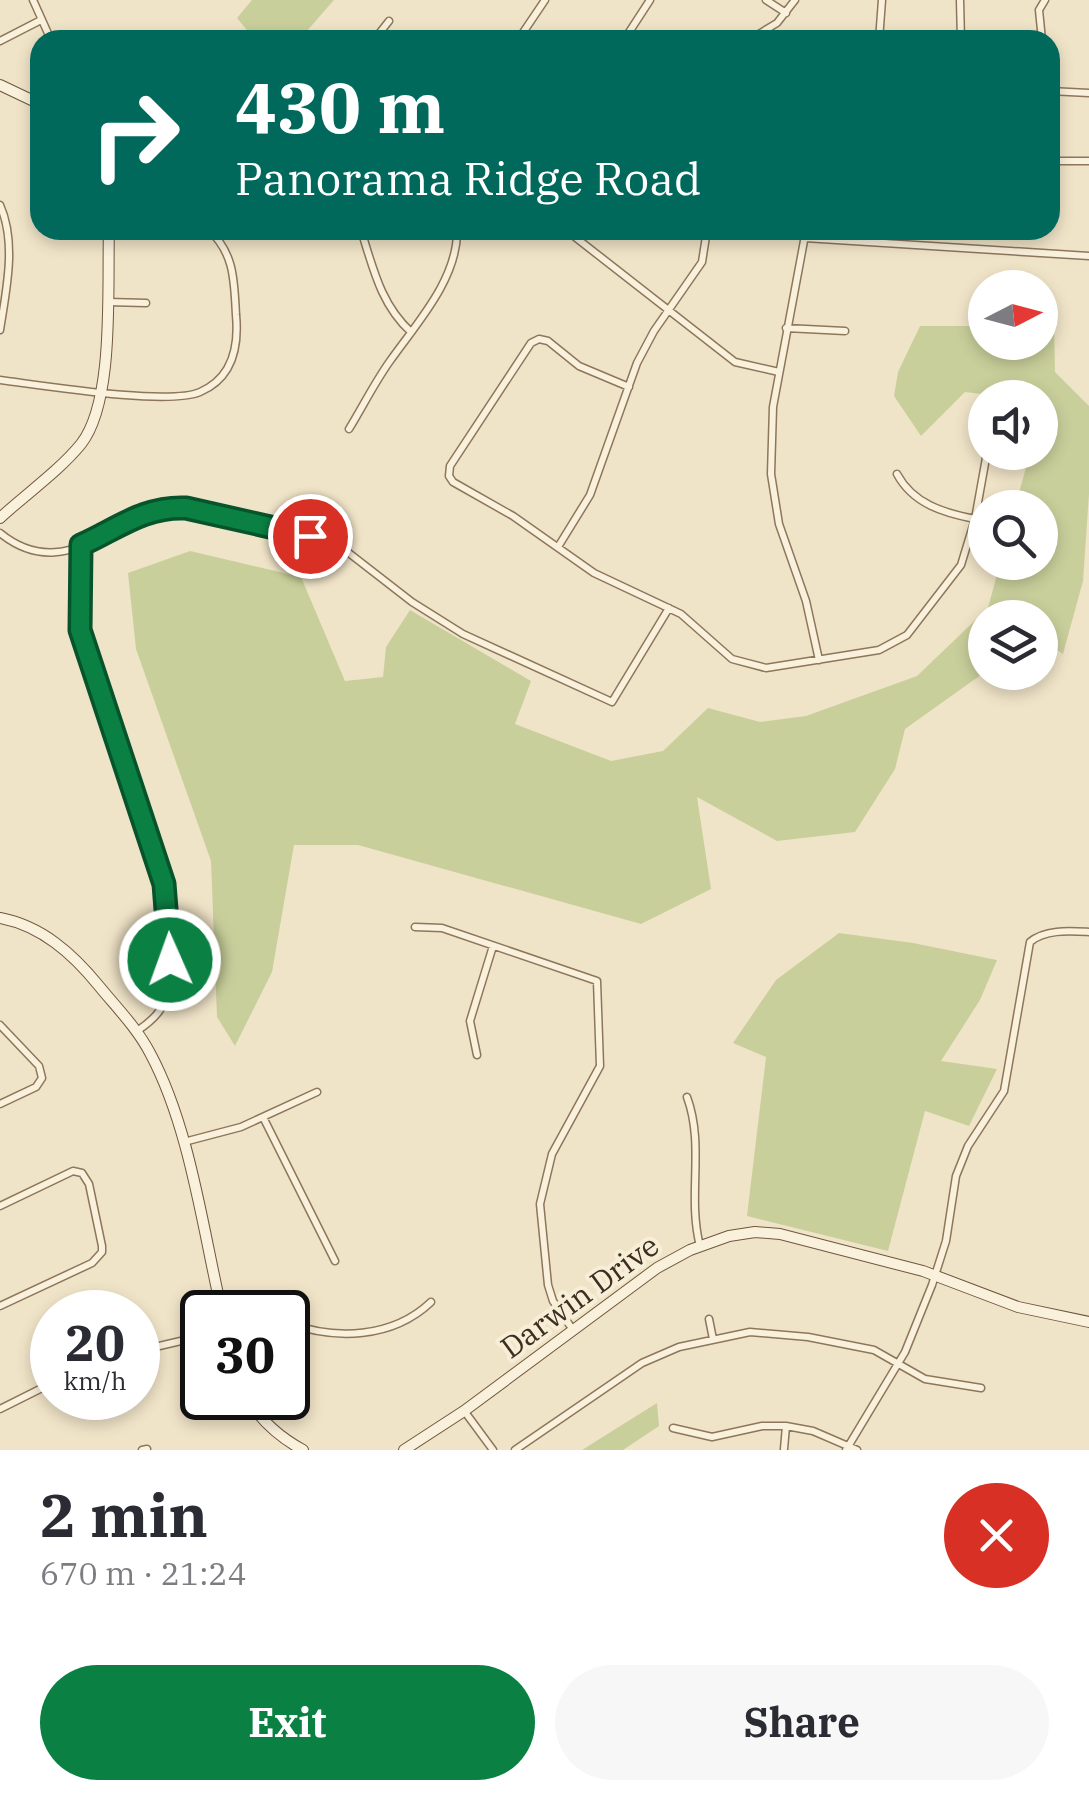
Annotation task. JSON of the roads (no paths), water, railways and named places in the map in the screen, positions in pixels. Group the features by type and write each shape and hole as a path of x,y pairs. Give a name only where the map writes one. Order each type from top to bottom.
{"street":[{"path":"33,0 46,30"},
{"path":"525,30 545,0"},
{"path":"630,30 650,0"},
{"path":"766,0 787,13"},
{"path":"767,30 777,24 795,0"},
{"path":"879,30 882,0"},
{"path":"960,0 961,30"},
{"path":"1041,30 1038,10 1045,0"},
{"path":"0,42 41,20"},
{"path":"382,30 389,21"},
{"path":"0,85 30,99"},
{"path":"1060,92 1089,94"},
{"path":"1060,160 1089,161"},
{"path":"0,205 6,225 8,263 0,330"},
{"path":"0,518 80,445 93,424 103,392 109,240"},
{"path":"0,380 103,392 176,396 199,393 226,372 238,334 232,265 219,240"},
{"path":"363,240 385,302 394,318 412,332"},
{"path":"349,429 388,364 426,314 451,262 455,240"},
{"path":"578,240 735,362 779,372"},
{"path":"558,547 590,495 646,347 702,262 705,240"},
{"path":"805,240 770,434 771,474 778,524 806,602 819,660"},
{"path":"883,240 1089,256"},
{"path":"106,302 146,303"},
{"path":"786,328 844,331"},
{"path":"629,387 601,378 548,341 539,339 531,343 450,466 450,476 453,482 594,573 670,608 732,659 766,668 880,650 907,635 960,565 968,541"},
{"path":"898,474 904,487 933,509 968,518"},
{"path":"0,532 14,544 44,554 81,545 139,514 167,507 310,536 345,550 412,602 463,634 612,702 670,608"},
{"path":"81,545 80,630 164,884 168,910 170,960 166,997 150,1022 137,1031"},
{"path":"0,918 39,932 67,951 137,1031 171,1098 217,1290"},
{"path":"415,926 442,928 597,982 600,1066 552,1154 540,1204 548,1286 574,1331"},
{"path":"847,1448 899,1363 946,1240 956,1176 968,1146 1004,1091 1030,942 1037,936 1089,932"},
{"path":"477,1055 470,1021 493,946"},
{"path":"0,1026 39,1066 42,1078 36,1087 0,1104"},
{"path":"183,1143 241,1127 317,1092"},
{"path":"686,1097 697,1140 694,1215 700,1246"},
{"path":"263,1117 335,1262"},
{"path":"0,1206 74,1171 86,1176 89,1184 102,1246 102,1252 92,1262 0,1306"},
{"name":"Darwin Drive","path":"404,1450 464,1411 657,1268 700,1246 742,1233 780,1234 935,1276 1018,1307 1089,1322"},
{"path":"310,1330 355,1335 419,1312 431,1302"},
{"path":"709,1319 712,1339"},
{"path":"515,1450 642,1363 679,1347 750,1332 808,1337 874,1350 934,1382 982,1388"},
{"path":"0,1409 30,1394"},
{"path":"464,1411 493,1450"},
{"path":"265,1420 303,1450"},
{"path":"673,1428 712,1438 762,1426 786,1426 813,1431 857,1450"},
{"path":"784,1449 786,1426"}]}
